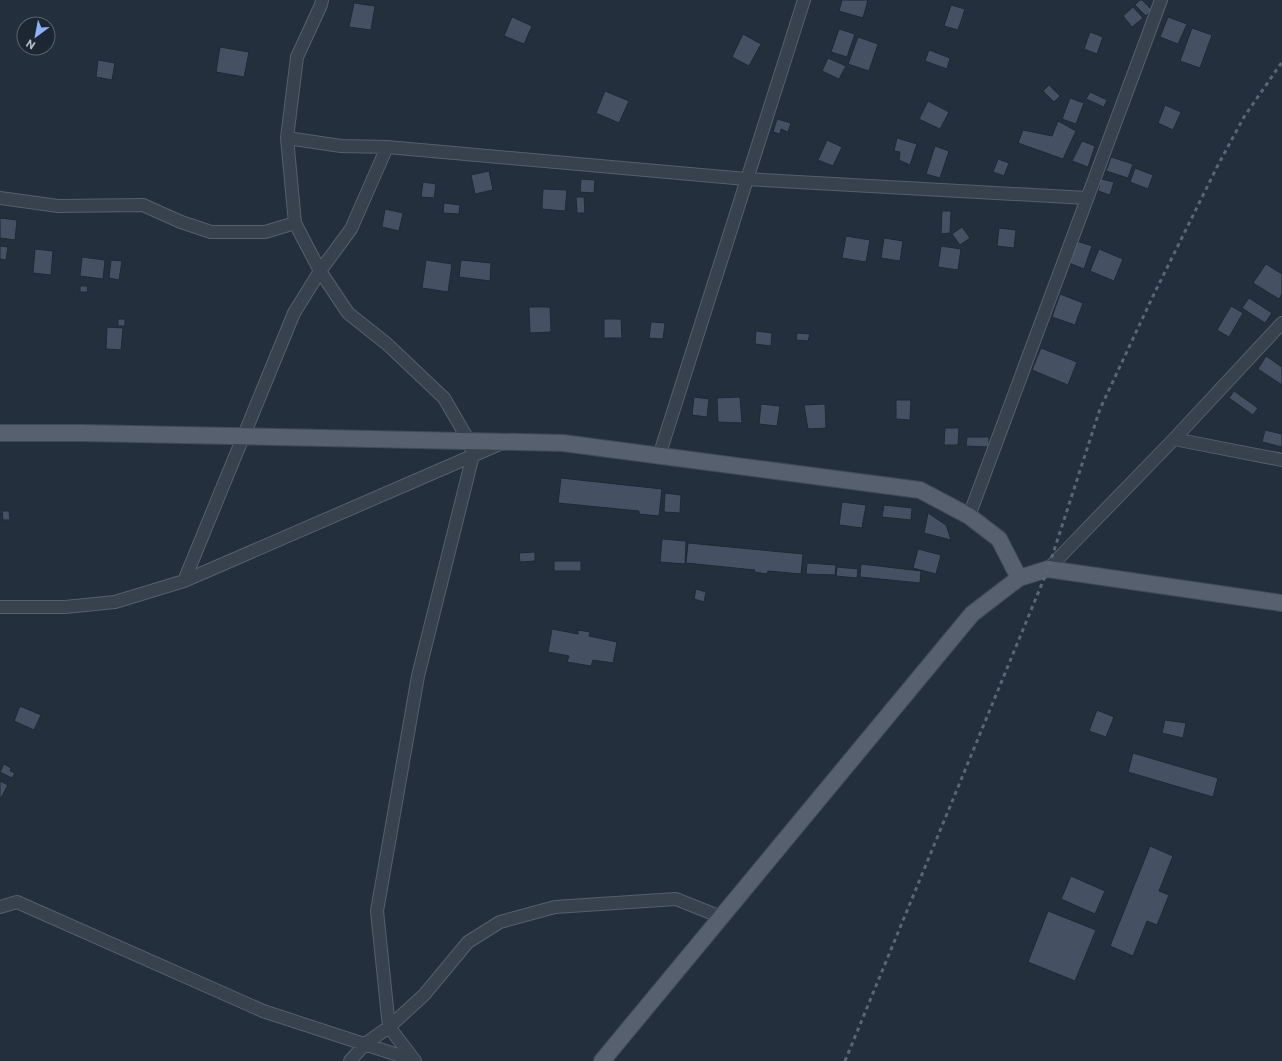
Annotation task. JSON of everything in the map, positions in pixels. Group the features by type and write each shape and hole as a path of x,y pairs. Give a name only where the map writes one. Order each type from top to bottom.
{"main road":[{"path":"0,433 243,437 471,448 505,442 563,443 920,490 969,516 999,539 1019,578"},
{"path":"602,1061 972,614 1019,578 1048,569 1282,603"}],"street":[{"path":"322,0 297,57 287,138 295,223 320,271 348,312 387,344 444,398 471,448 418,676 377,910 389,1027 414,1060"},
{"path":"658,456 804,0"},
{"path":"969,516 1161,0"},
{"path":"287,138 341,146 387,147 746,179 1087,198"},
{"path":"184,581 294,313 320,271 351,229 387,147"},
{"path":"0,198 58,206 143,205 181,222 211,232 265,232 295,223"},
{"path":"1048,569 1174,439 1282,323"},
{"path":"1174,439 1282,460"},
{"path":"0,607 65,607 115,602 184,581 471,448"},
{"path":"350,1061 365,1044 389,1027 424,996 468,942 500,922 555,908 676,899 721,917"},
{"path":"0,907 17,902 263,1011 414,1060"}],"building":[{"path":"842,0 868,0 863,18 839,11"},
{"path":"1142,0 1152,10 1146,16 1135,5"},
{"path":"354,3 375,6 371,30 349,27"},
{"path":"951,5 965,9 958,30 944,26"},
{"path":"1133,7 1143,18 1132,27 1123,16"},
{"path":"512,17 532,26 524,44 504,36"},
{"path":"1168,17 1187,24 1178,44 1160,37"},
{"path":"1192,28 1212,35 1200,68 1180,61"},
{"path":"839,29 855,34 847,57 831,52"},
{"path":"1090,32 1103,37 1097,54 1084,49"},
{"path":"743,34 761,44 749,66 732,57"},
{"path":"858,37 878,44 869,71 848,64"},
{"path":"220,47 249,52 244,77 216,72"},
{"path":"929,50 950,58 947,69 925,61"},
{"path":"828,58 846,66 839,79 822,71"},
{"path":"98,60 115,63 112,80 96,77"},
{"path":"1049,85 1060,96 1054,102 1043,91"},
{"path":"605,91 629,101 619,123 596,113"},
{"path":"1090,92 1107,100 1104,107 1086,99"},
{"path":"1070,98 1084,103 1076,124 1062,119"},
{"path":"928,101 949,112 940,129 919,119"},
{"path":"1165,105 1181,112 1173,130 1158,123"},
{"path":"777,119 791,123 788,132 781,129 780,134 773,132"},
{"path":"1058,121 1076,131 1063,159 1018,143 1023,130 1052,136"},
{"path":"897,138 917,144 910,165 899,160 900,152 894,151"},
{"path":"827,140 842,147 833,166 818,160"},
{"path":"1082,141 1095,146 1088,167 1072,161"},
{"path":"935,146 949,151 940,178 926,174"},
{"path":"1111,157 1133,164 1128,178 1106,171"},
{"path":"998,159 1009,163 1004,176 993,172"},
{"path":"1135,168 1153,175 1148,189 1130,182"},
{"path":"489,171 493,190 475,194 471,175"},
{"path":"581,179 595,180 594,193 580,192"},
{"path":"1101,179 1114,182 1110,195 1098,191"},
{"path":"423,182 436,184 434,198 421,197"},
{"path":"543,189 567,190 565,211 542,209"},
{"path":"576,197 584,197 585,213 577,213"},
{"path":"444,203 460,205 459,214 443,213"},
{"path":"385,209 403,213 399,231 382,227"},
{"path":"942,211 951,211 950,233 941,234"},
{"path":"0,218 17,220 15,240 0,238"},
{"path":"962,227 970,238 960,245 952,234"},
{"path":"999,228 1016,230 1014,248 997,246"},
{"path":"846,236 870,240 866,262 842,258"},
{"path":"884,238 903,241 900,261 881,258"},
{"path":"1077,241 1092,246 1084,269 1069,263"},
{"path":"0,246 8,247 6,260 0,259"},
{"path":"941,246 961,249 958,270 938,267"},
{"path":"35,249 53,251 51,275 33,273"},
{"path":"1099,249 1123,259 1114,281 1090,271"},
{"path":"82,257 105,260 103,279 80,276"},
{"path":"111,260 122,261 119,280 109,278"},
{"path":"426,260 452,264 448,292 422,288"},
{"path":"461,260 491,263 490,281 459,277"},
{"path":"1266,264 1282,274 1282,294 1279,299 1253,283"},
{"path":"80,286 87,286 88,292 80,292"},
{"path":"1060,294 1083,303 1075,325 1052,317"},
{"path":"1249,298 1272,313 1265,323 1242,308"},
{"path":"1231,306 1243,313 1229,337 1217,330"},
{"path":"529,307 550,307 551,332 530,333"},
{"path":"118,319 125,319 125,326 118,326"},
{"path":"604,319 621,319 622,338 604,338"},
{"path":"651,322 665,323 663,339 649,338"},
{"path":"107,327 123,328 121,350 106,349"},
{"path":"756,331 772,333 771,346 755,344"},
{"path":"797,333 810,334 808,341 796,340"},
{"path":"1041,348 1077,362 1068,385 1032,370"},
{"path":"1266,356 1282,367 1282,385 1258,369"},
{"path":"1234,391 1258,408 1253,415 1229,398"},
{"path":"694,397 709,399 707,417 692,415"},
{"path":"740,397 742,423 718,422 717,398"},
{"path":"896,400 911,400 910,420 896,419"},
{"path":"761,404 780,406 777,426 759,424"},
{"path":"825,404 826,428 808,429 804,405"},
{"path":"945,428 959,428 958,445 944,445"},
{"path":"1265,430 1282,434 1282,447 1262,442"},
{"path":"967,437 989,437 989,447 966,446"},
{"path":"561,478 662,489 659,516 639,514 639,511 558,503"},
{"path":"665,493 681,495 680,513 664,512"},
{"path":"842,502 866,505 862,528 839,525"},
{"path":"884,505 912,508 911,520 882,517"},
{"path":"2,511 9,511 10,520 3,520"},
{"path":"928,513 946,525 951,540 924,533"},
{"path":"662,539 686,541 685,564 660,562"},
{"path":"688,543 803,554 801,574 768,571 767,574 754,572 755,570 686,563"},
{"path":"918,549 941,555 936,574 913,568"},
{"path":"535,552 535,561 520,562 519,553"},
{"path":"554,561 581,561 581,571 554,571"},
{"path":"807,563 836,565 835,575 806,574"},
{"path":"861,564 921,571 920,583 860,577"},
{"path":"837,567 858,569 857,578 836,576"},
{"path":"696,589 706,592 704,602 694,599"},
{"path":"552,629 578,634 578,630 590,632 589,636 617,642 613,663 593,660 591,666 567,662 569,656 548,652"},
{"path":"20,706 41,715 34,730 14,721"},
{"path":"1097,710 1114,717 1106,737 1089,731"},
{"path":"1165,720 1186,723 1183,738 1162,733"},
{"path":"1133,753 1218,778 1213,797 1128,772"},
{"path":"4,764 11,768 10,771 15,773 12,778 0,772"},
{"path":"0,781 8,785 1,798 0,798"},
{"path":"1150,846 1173,856 1159,891 1169,895 1157,925 1147,921 1133,956 1110,946"},
{"path":"1071,876 1105,891 1095,914 1061,899"},
{"path":"1048,911 1096,930 1075,981 1028,962"}],"railway":[{"path":"845,1061 1048,569 1100,409 1153,296 1218,165 1244,117 1282,62"}]}
